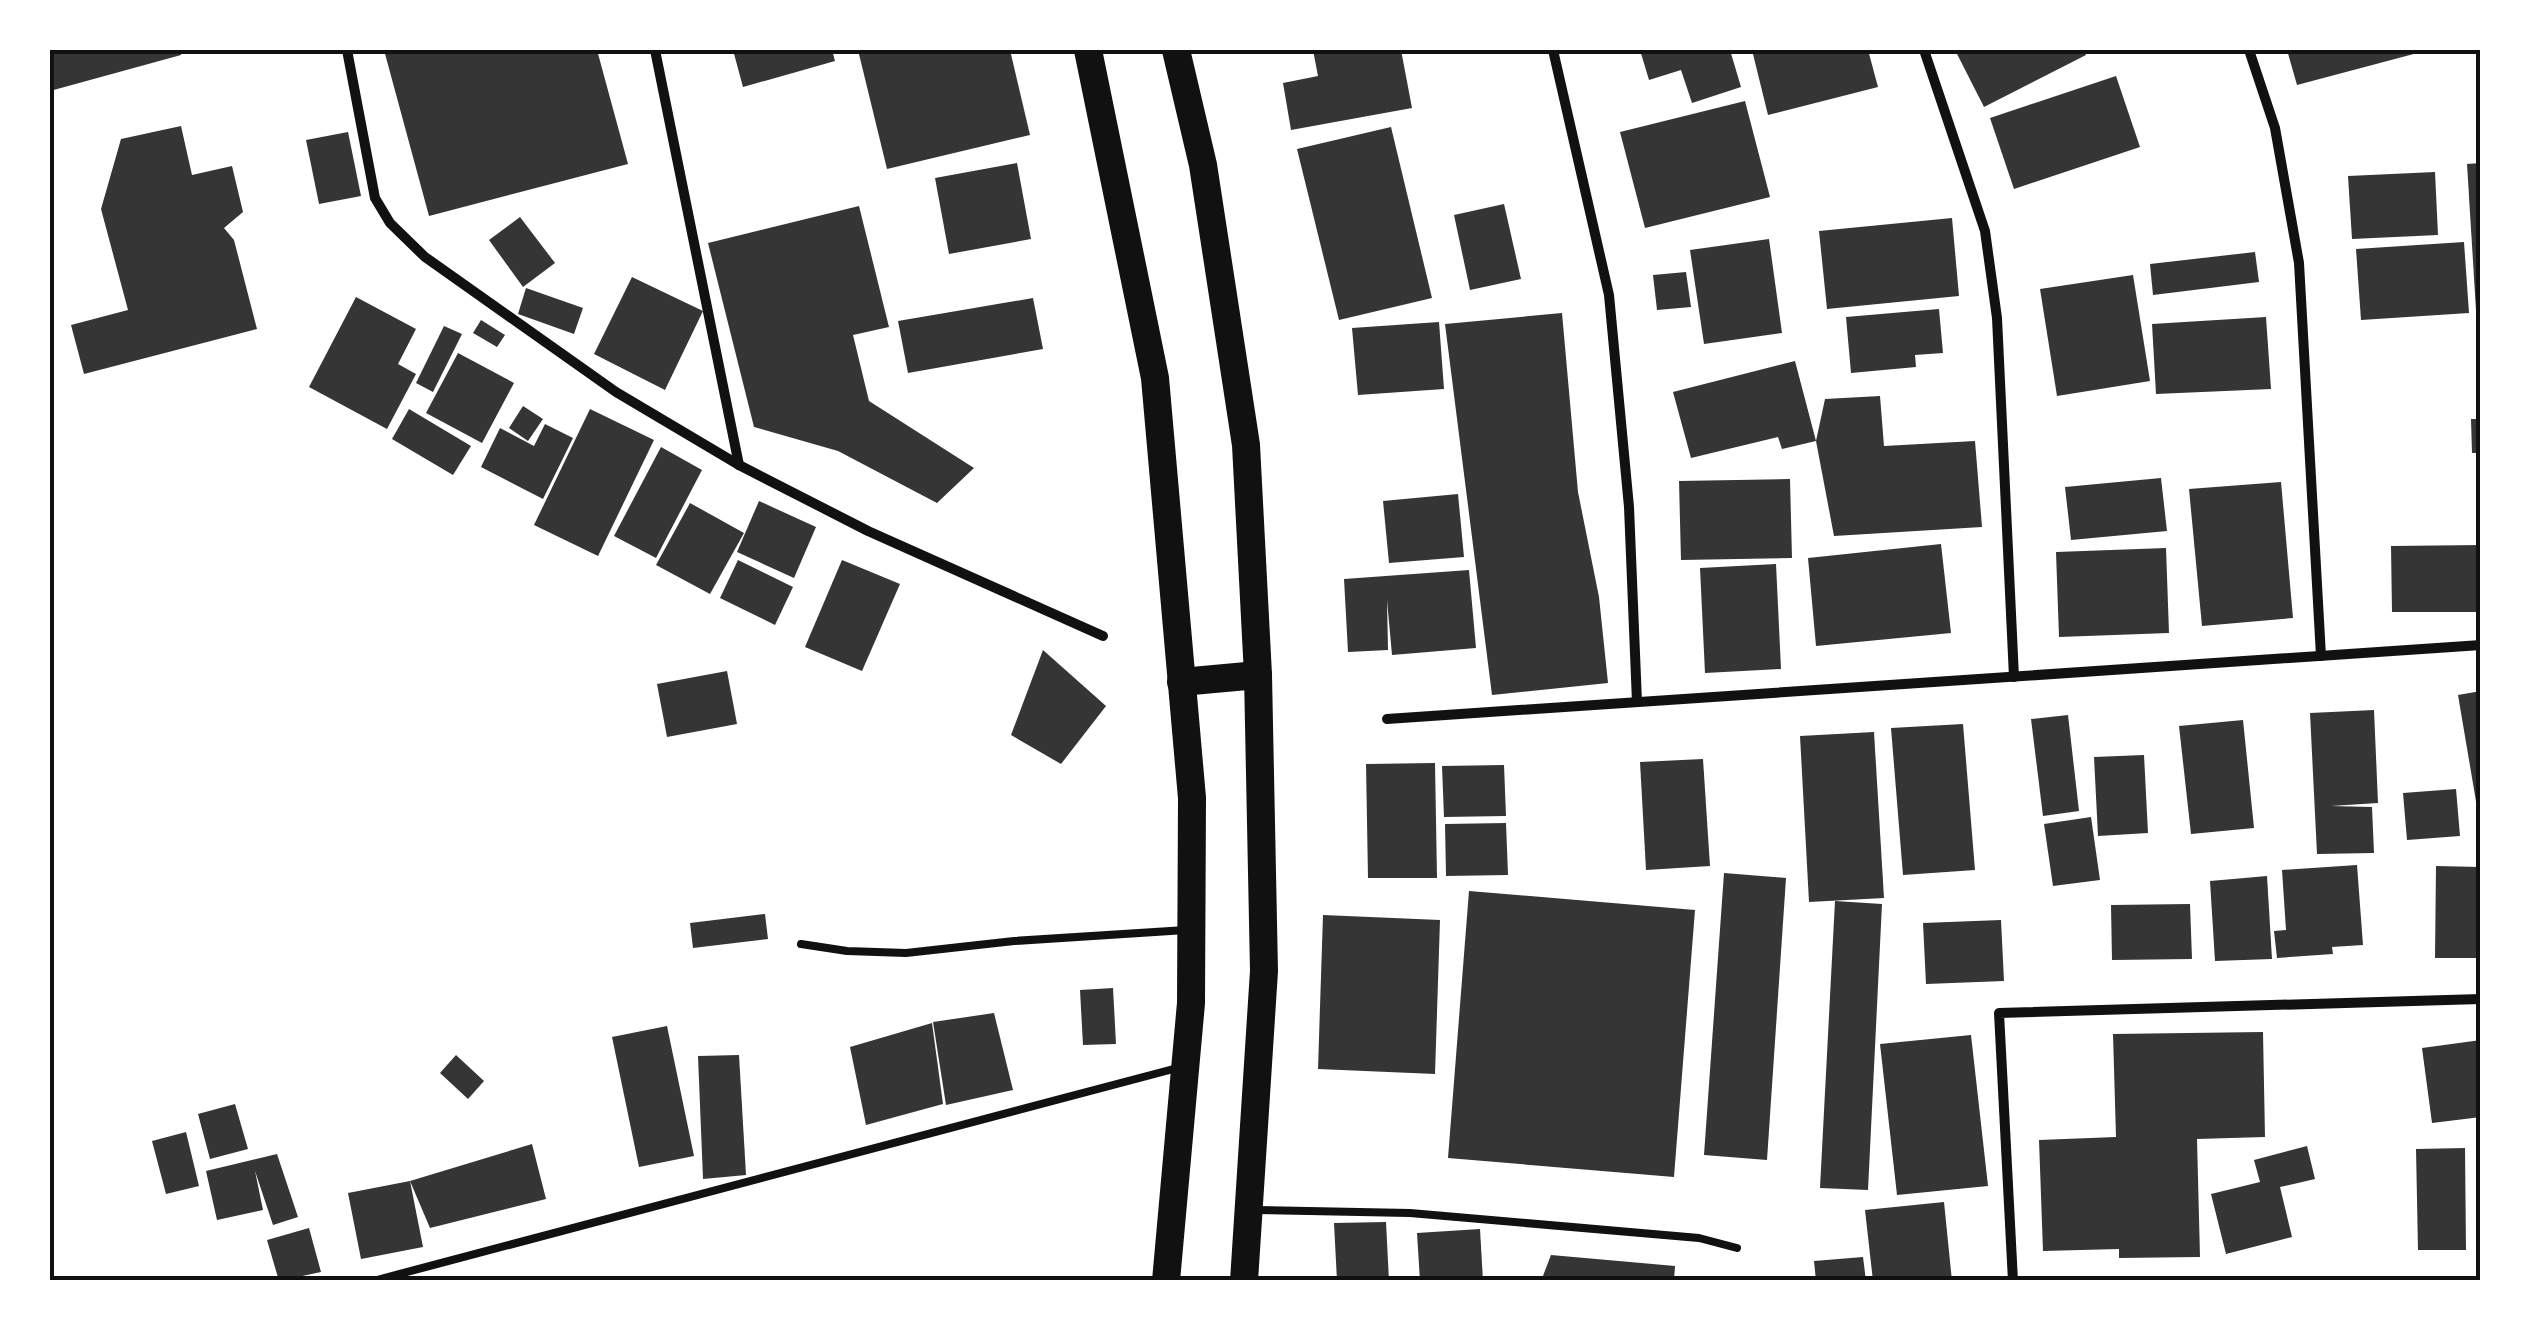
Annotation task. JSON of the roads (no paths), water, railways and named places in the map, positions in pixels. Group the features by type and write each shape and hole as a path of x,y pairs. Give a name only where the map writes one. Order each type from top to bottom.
{"highway":[{"path":"1088,50 1155,378 1192,798 1191,1003 1166,1281"},
{"path":"1176,50 1202,165 1246,444 1258,675 1264,971 1244,1281"},
{"path":"1181,682 1258,675"}],"street":[{"path":"347,50 375,198 405,240 459,282 616,392 739,465 868,531 1103,636"},
{"path":"655,50 739,465"},
{"path":"1553,50 1608,295 1629,507 1637,702"},
{"path":"1924,50 1985,231 1997,318 2014,677"},
{"path":"2249,50 2275,128 2299,263 2321,656"},
{"path":"1387,719 2481,645"},
{"path":"2013,1281 1999,1013 2481,999"}],"lane":[{"path":"801,944 846,951 906,953 1014,941 1191,930"},
{"path":"373,1281 1184,1066"},
{"path":"1248,1210 1410,1213 1699,1238 1737,1248"}]}
